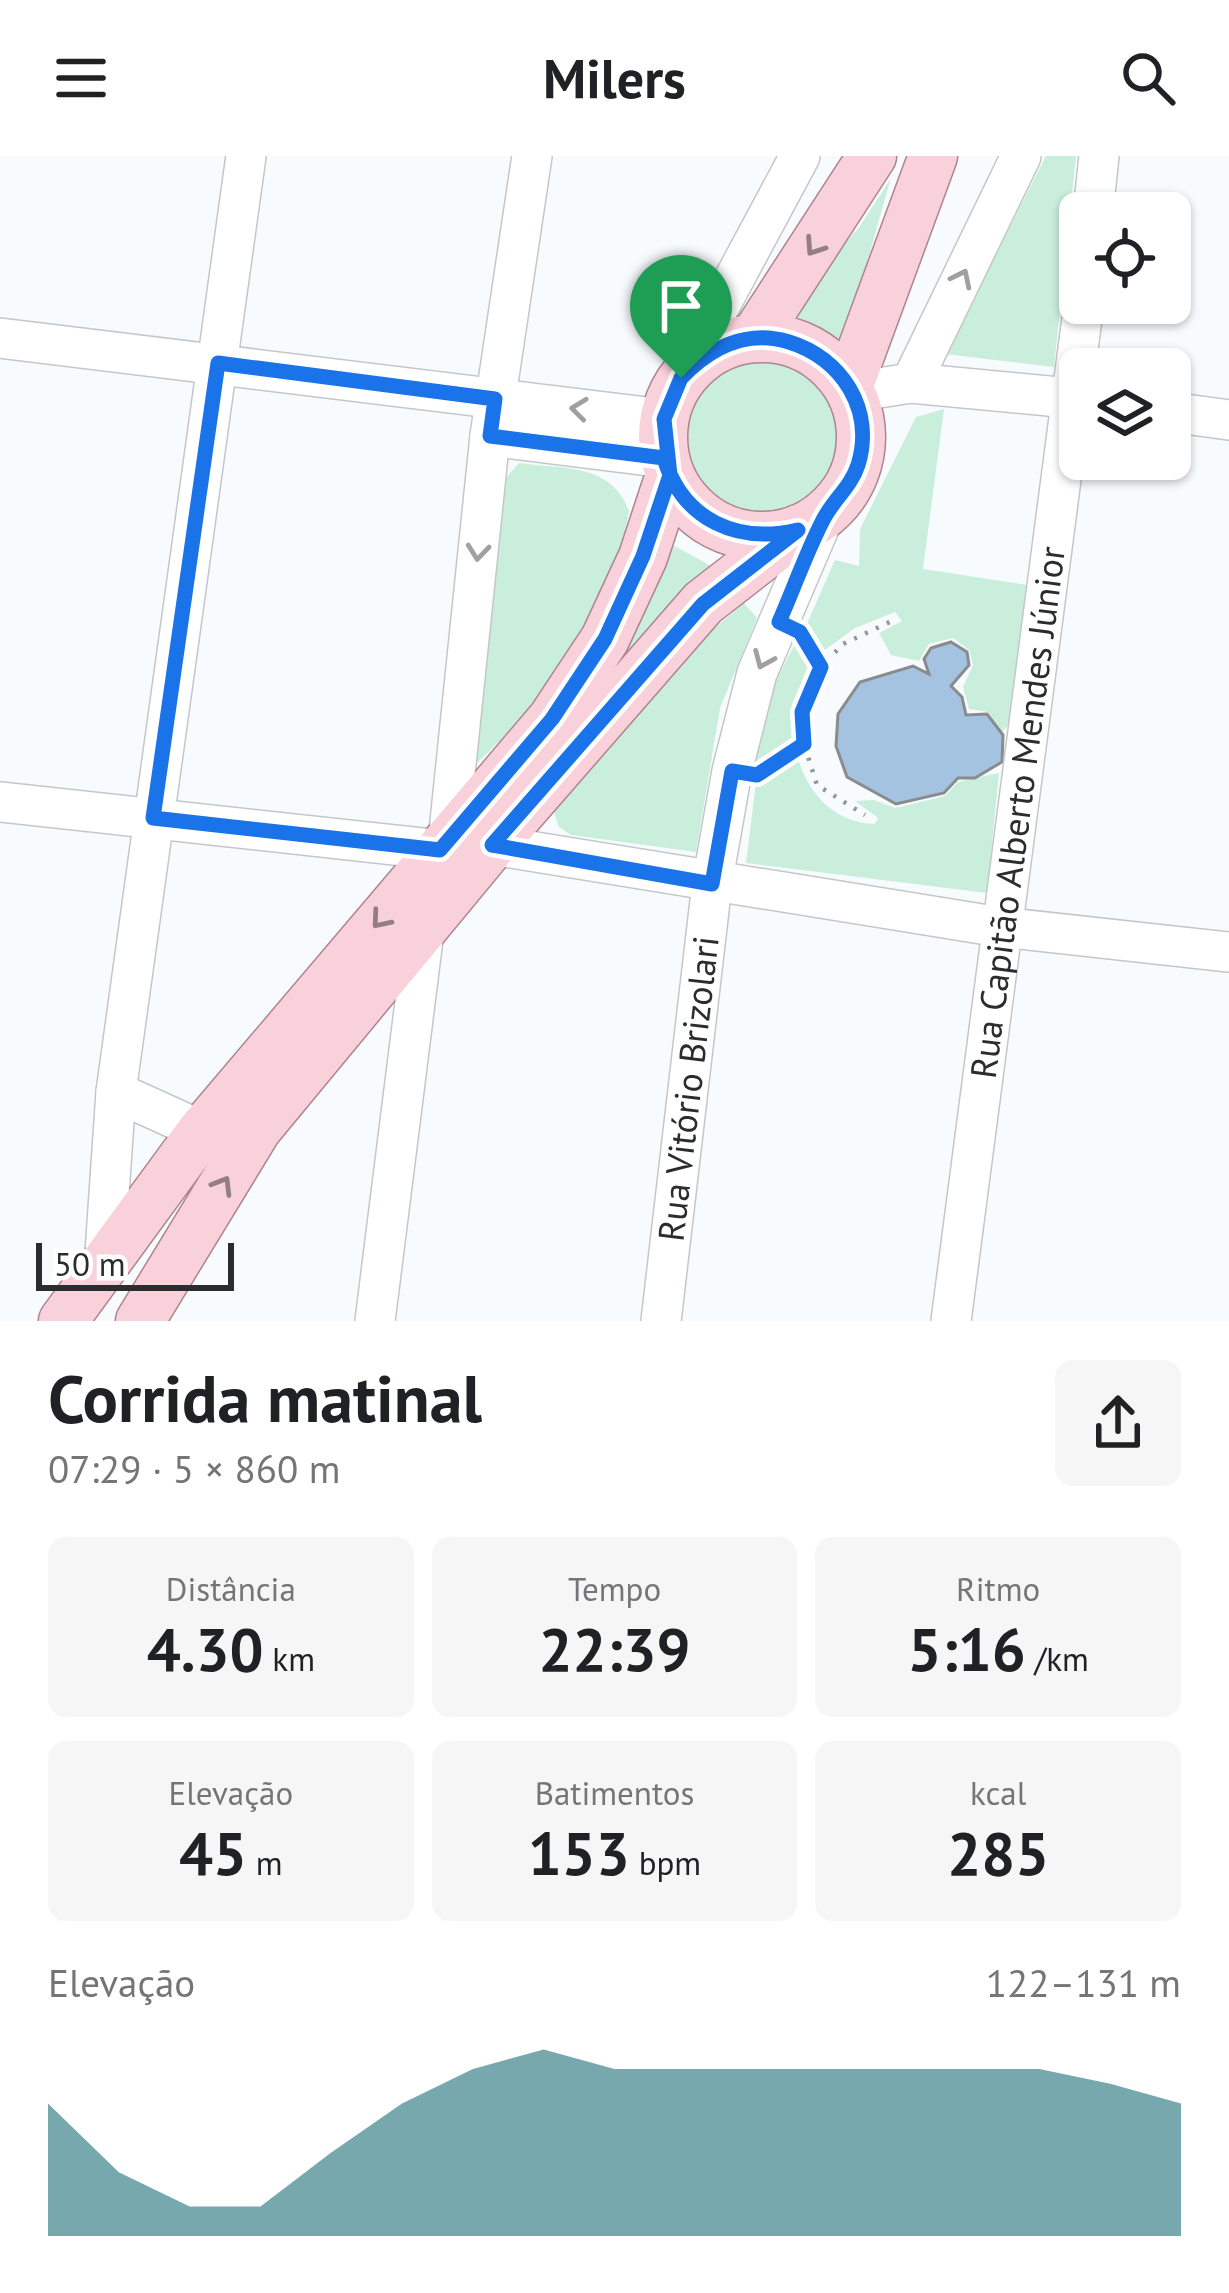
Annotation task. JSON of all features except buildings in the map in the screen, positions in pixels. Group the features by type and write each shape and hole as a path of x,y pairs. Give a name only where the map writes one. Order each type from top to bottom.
{"main road":[{"path":"754,338 872,156"},
{"path":"63,1321 202,1131 460,845 703,604 846,491 859,464 862,433 851,387 933,156"},
{"path":"140,1321 257,1129 424,931 460,845 605,639 643,556 670,433 701,358 754,338 805,347 851,387"},
{"path":"670,433 686,501 709,521 738,533 769,536 812,522"}],"street":[{"path":"104,1267 116,1091 246,156"},
{"path":"460,845 493,417 532,156"},
{"path":"0,338 218,363 493,417 670,433 800,156"},
{"path":"911,383 1021,156"},
{"path":"1096,192 1100,156"},
{"path":"851,387 911,383 1059,396"},
{"path":"1191,415 1229,420"},
{"name":"Rua Capitão Alberto Mendes Júnior","path":"951,1321 1000,927 1065,480"},
{"name":"Rua Vitório Brizolari","path":"662,1321 712,884 732,771 747,702 812,522"},
{"path":"0,802 460,845 1000,927 1229,952"},
{"path":"375,1321 424,931"},
{"path":"116,1091 202,1131"}],"path":[{"path":"865,815 817,784 804,744 802,712 821,667 843,644 894,620"},
{"path":"779,622 800,632 821,667"},
{"path":"732,771 757,775 804,744"}],"green space":[{"path":"1046,156 1076,156 1072,192 1059,192 1059,319 1054,367 945,354"},
{"path":"891,178 868,259 855,355 811,326 776,315 858,229"},
{"path":"764,360 794,365 819,382 836,407 841,437 836,467 819,492 794,509 764,514 734,509 709,492 692,467 687,437 692,407 709,382 734,365"},
{"path":"944,409 923,569 1028,585 1013,722 1001,732 988,712 969,709 963,687 973,665 969,650 953,638 929,644 919,661 891,655 879,633 902,621 895,612 855,628 822,652 806,626 835,560 859,566 860,529 916,417"},
{"path":"519,463 598,476 621,495 629,511 608,585 573,651 527,711 474,766 505,479"},
{"path":"665,541 719,570 673,606 624,656 653,596"},
{"path":"744,603 757,618 720,708 696,852 571,835 559,827 553,810 690,649"},
{"path":"796,642 811,669 796,705 792,742 755,767 765,701"},
{"path":"797,755 808,782 824,803 847,818 875,824 878,818 855,801 874,800 895,808 945,796 958,782 999,773 987,893 746,863 756,782"}],"route":[{"path":"681,378 664,419 664,458 670,475 643,556 605,639 552,719 440,850 153,818 218,363 495,399 490,436 664,458 686,501 709,521 738,533 769,536 798,530 703,604 492,845 712,884 732,771 757,775 804,744 802,712 821,667 800,632 779,622 825,514 846,491 859,464 862,433 850,382 805,347 780,339 726,344 701,358 681,378"}]}
